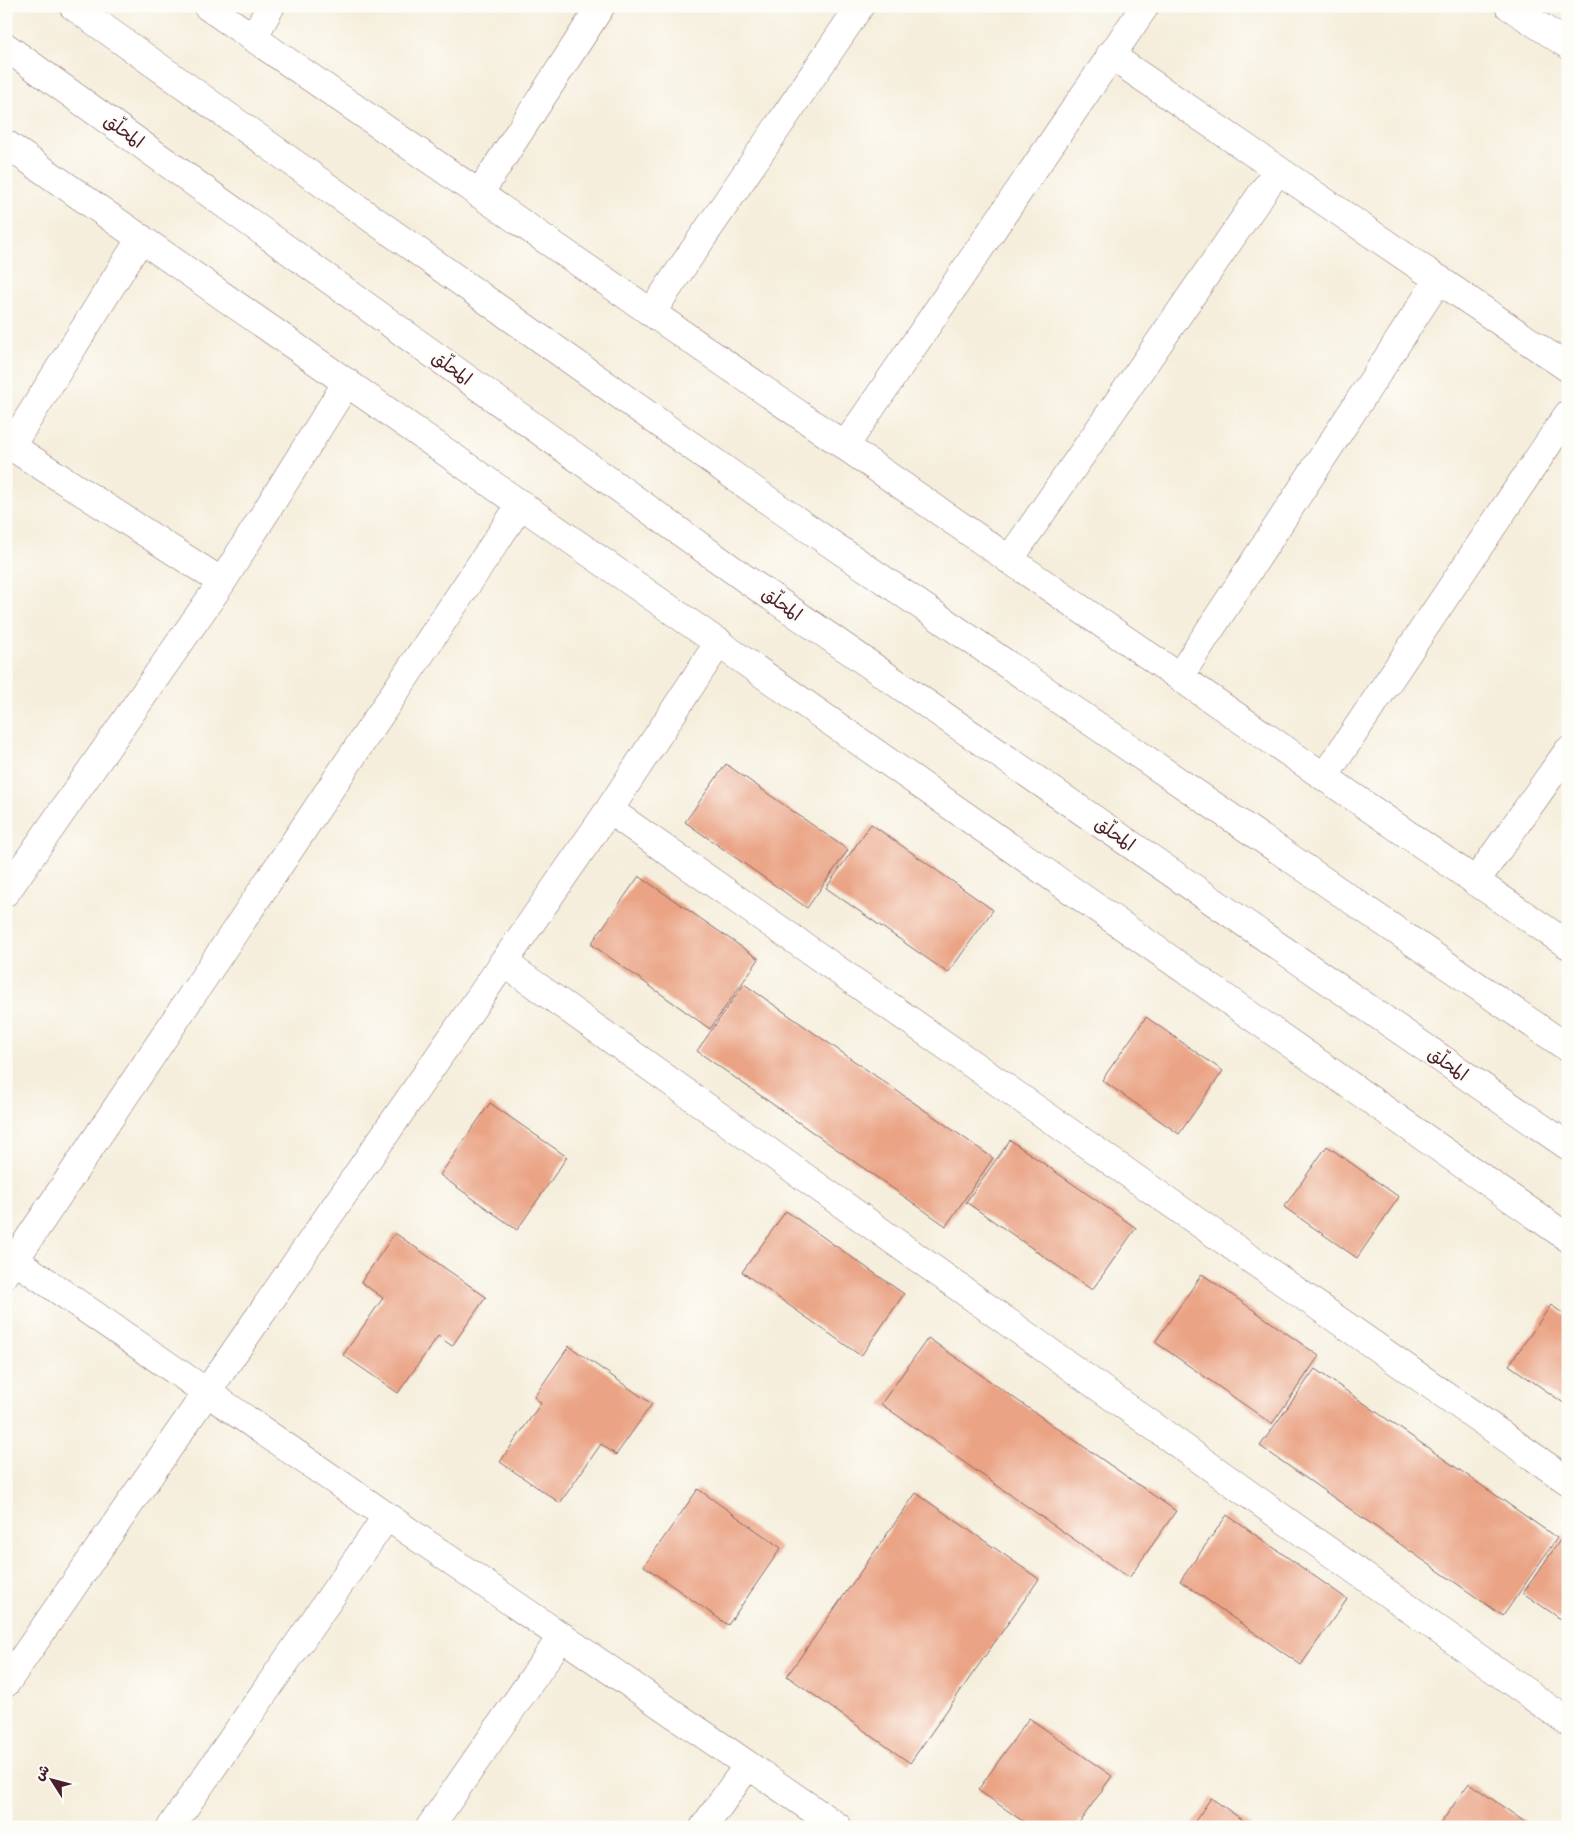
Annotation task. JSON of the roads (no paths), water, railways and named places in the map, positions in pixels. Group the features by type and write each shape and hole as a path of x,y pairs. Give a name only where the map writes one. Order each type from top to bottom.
{"main road":[{"path":"73,6 783,512 1568,1048"},
{"path":"207,6 1568,945"},
{"path":"252,38 271,6"},
{"path":"479,194 600,6"},
{"path":"651,313 860,6"},
{"path":"845,446 1144,6"},
{"path":"1509,6 1568,46"},
{"name":"المحلّق","path":"6,47 747,580 1568,1146"},
{"path":"1110,55 1568,368"},
{"path":"6,144 1568,1238"},
{"path":"1009,560 1278,170"},
{"path":"141,238 8,445 222,582"},
{"path":"1179,677 1439,280"},
{"path":"6,892 222,582 346,382"},
{"path":"1324,777 1568,414"},
{"path":"521,504 9,1262 207,1392 838,1827"},
{"path":"6,1683 609,810 718,642"},
{"path":"1475,882 1568,751"},
{"path":"609,810 1568,1481"},
{"path":"503,962 1568,1722"},
{"path":"171,1827 387,1516"},
{"path":"430,1827 562,1636"},
{"path":"704,1827 748,1765"}]}
